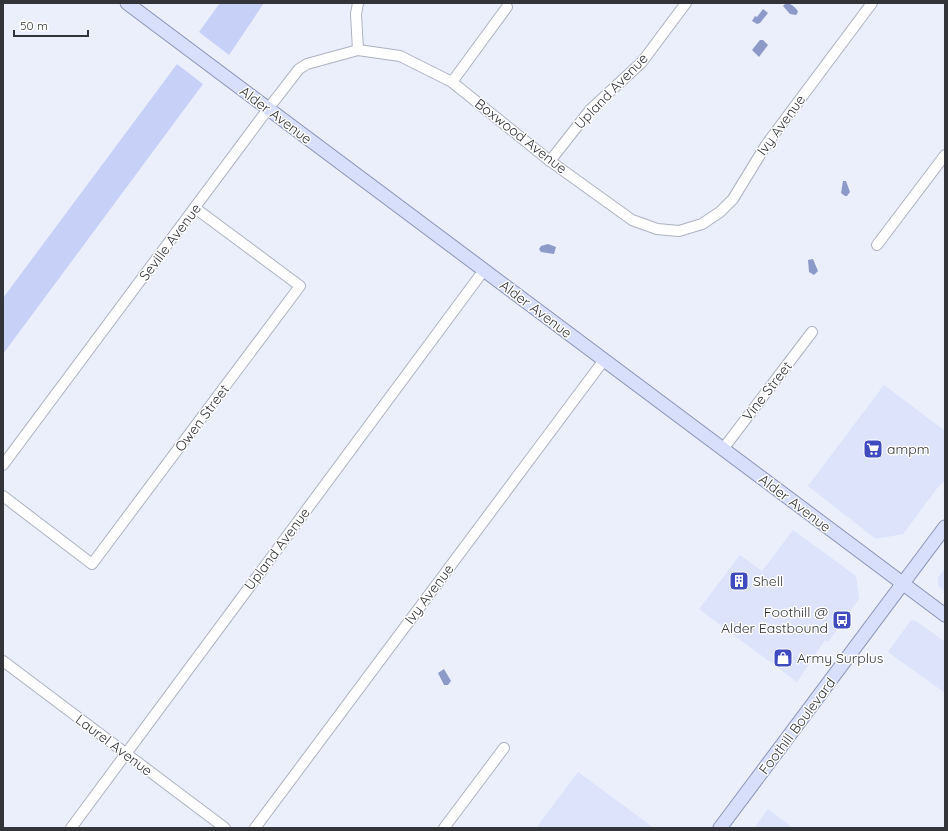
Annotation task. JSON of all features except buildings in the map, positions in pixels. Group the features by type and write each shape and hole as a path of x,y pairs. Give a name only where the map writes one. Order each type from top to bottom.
{"main road":[{"name":"Alder Avenue","path":"127,3 945,615"},
{"name":"Foothill Boulevard","path":"720,828 945,527"}],"street":[{"path":"358,3 356,14 358,50"},
{"name":"Upland Avenue","path":"550,161 590,110 642,62 686,3"},
{"name":"Ivy Avenue","path":"679,230 702,224 720,212 733,199 766,145 872,3"},
{"path":"452,82 507,7"},
{"name":"Seville Avenue","path":"3,465 268,109 300,70 307,64 358,50"},
{"name":"Boxwood Avenue","path":"358,50 400,56 452,82 550,161 632,220 643,226 658,229 679,230"},
{"path":"877,245 945,155"},
{"name":"Owen Street","path":"3,496 92,564 300,286 195,208"},
{"name":"Upland Avenue","path":"70,828 484,270"},
{"name":"Vine Street","path":"723,449 812,332"},
{"name":"Ivy Avenue","path":"255,828 604,360"},
{"name":"Laurel Avenue","path":"3,661 226,828"},
{"path":"444,828 504,748"}],"shaded area":[{"path":"220,3 264,3 229,55 199,32"},
{"path":"786,3 796,9 798,12 796,15 790,14 783,6"},
{"path":"763,9 768,13 760,23 757,24 752,21 755,16 757,17"},
{"path":"760,40 763,40 768,45 759,57 752,50"},
{"path":"177,64 203,84 3,354 3,298"},
{"path":"843,181 846,181 850,192 847,196 841,193"},
{"path":"548,244 556,247 554,254 541,252 539,249 541,246"},
{"path":"813,259 818,271 814,275 809,272 808,260"},
{"path":"884,385 945,431 945,480 938,487 903,534 876,539 808,486"},
{"path":"793,530 856,576 859,599 828,642 825,640 797,682 699,609 740,555 762,571"},
{"path":"945,568 945,591 938,586 938,578"},
{"path":"911,620 916,621 945,642 945,693 888,652"},
{"path":"444,669 451,681 448,685 444,685 438,673"},
{"path":"578,772 654,828 536,828"},
{"path":"768,809 793,828 754,828"}],"place":[{"name":"ampm","path":"873,449"},
{"name":"Shell","path":"739,581"},
{"name":"Foothill @ Alder Eastbound","path":"842,620"},
{"name":"Army Surplus","path":"783,658"}]}
